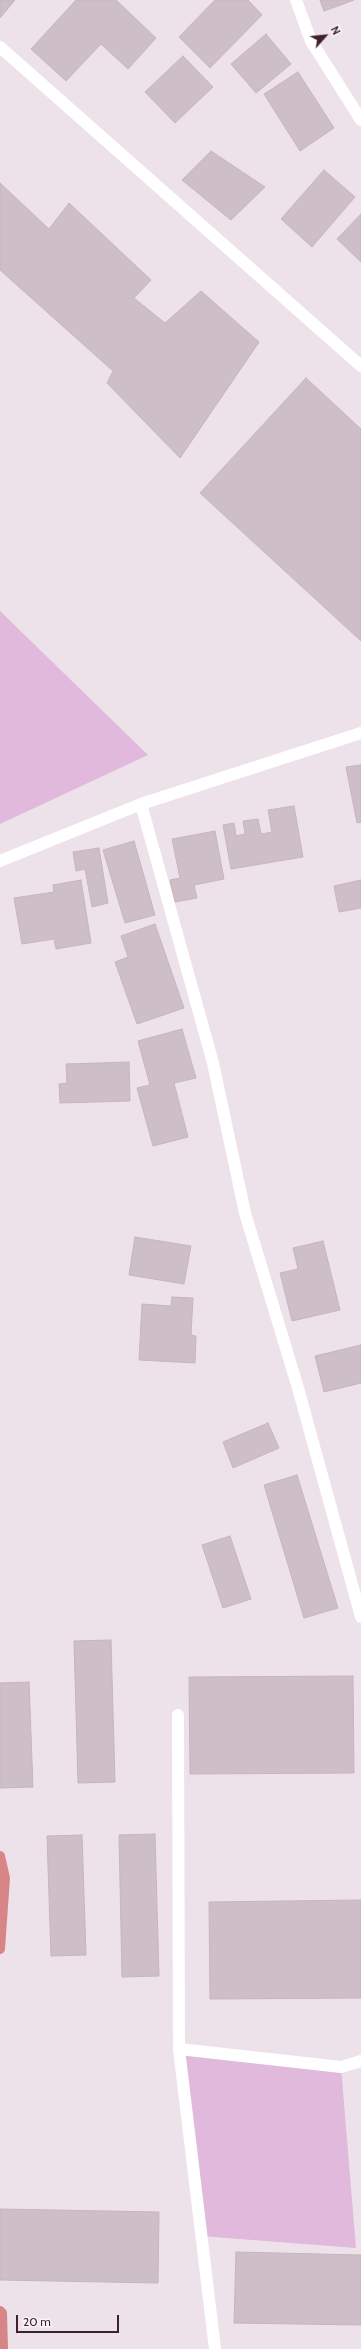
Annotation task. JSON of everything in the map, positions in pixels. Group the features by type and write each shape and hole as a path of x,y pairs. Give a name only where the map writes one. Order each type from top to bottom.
{"street":[{"path":"296,0 311,40 361,120"},
{"path":"0,47 361,366"},
{"path":"0,861 141,804 361,733"},
{"path":"141,804 213,1062 245,1213 298,1388 361,1617"},
{"path":"178,1715 179,2050 215,2349"},
{"path":"179,2050 341,2067 361,2061"}],"shaded area":[{"path":"0,611 148,755 0,824"},
{"path":"179,2049 341,2067 356,2248 201,2236"}],"building":[{"path":"0,0 15,0 0,18"},
{"path":"76,0 116,0 156,38 128,69 101,44 66,81 31,49"},
{"path":"215,0 248,0 262,15 210,68 179,37"},
{"path":"320,0 354,0 324,11"},
{"path":"266,34 291,64 256,93 231,64"},
{"path":"183,56 213,87 175,123 145,92"},
{"path":"298,72 334,128 300,151 264,94"},
{"path":"211,151 265,187 231,220 182,180"},
{"path":"324,170 355,197 312,247 281,219"},
{"path":"0,183 49,229 69,203 151,280 134,298 165,323 201,291 259,342 180,458 107,383 113,371 0,270"},
{"path":"361,214 361,262 337,239"},
{"path":"306,378 361,429 361,641 200,493"},
{"path":"361,765 361,822 357,823 346,767"},
{"path":"294,806 303,857 231,869 223,825 234,823 236,836 245,834 243,821 258,819 261,834 272,832 268,810"},
{"path":"215,831 224,879 194,885 197,898 175,902 170,880 180,878 172,839"},
{"path":"134,841 155,915 125,923 103,850"},
{"path":"99,848 108,903 92,907 85,869 76,871 73,852"},
{"path":"81,880 91,943 56,949 54,939 22,944 14,898 54,892 53,885"},
{"path":"361,880 361,908 339,912 334,886"},
{"path":"155,924 184,1008 137,1024 115,962 128,957 121,936"},
{"path":"182,1029 196,1078 174,1083 188,1137 153,1146 137,1088 150,1085 138,1041"},
{"path":"129,1062 130,1101 60,1103 59,1084 67,1083 66,1064"},
{"path":"135,1237 191,1246 184,1284 129,1275"},
{"path":"323,1241 340,1310 292,1321 280,1273 298,1269 293,1248"},
{"path":"172,1297 193,1298 191,1335 196,1336 195,1363 139,1360 142,1304 171,1306"},
{"path":"361,1345 361,1383 324,1392 315,1356"},
{"path":"268,1423 279,1448 233,1468 223,1442"},
{"path":"297,1475 338,1608 304,1618 264,1485"},
{"path":"230,1536 251,1599 223,1608 202,1545"},
{"path":"111,1640 115,1782 78,1783 74,1641"},
{"path":"353,1676 354,1773 190,1774 189,1677"},
{"path":"29,1682 33,1787 0,1788 0,1683"},
{"path":"155,1834 159,1976 122,1977 119,1835"},
{"path":"82,1835 86,1955 51,1956 47,1836"},
{"path":"361,1900 361,1998 210,1999 209,1902"},
{"path":"0,2209 159,2212 158,2283 0,2280"},
{"path":"236,2252 361,2255 361,2325 234,2323"}],"waterway":[{"path":"0,1856 5,1878 0,1949"},
{"path":"0,2311 2,2313 3,2349"}]}
